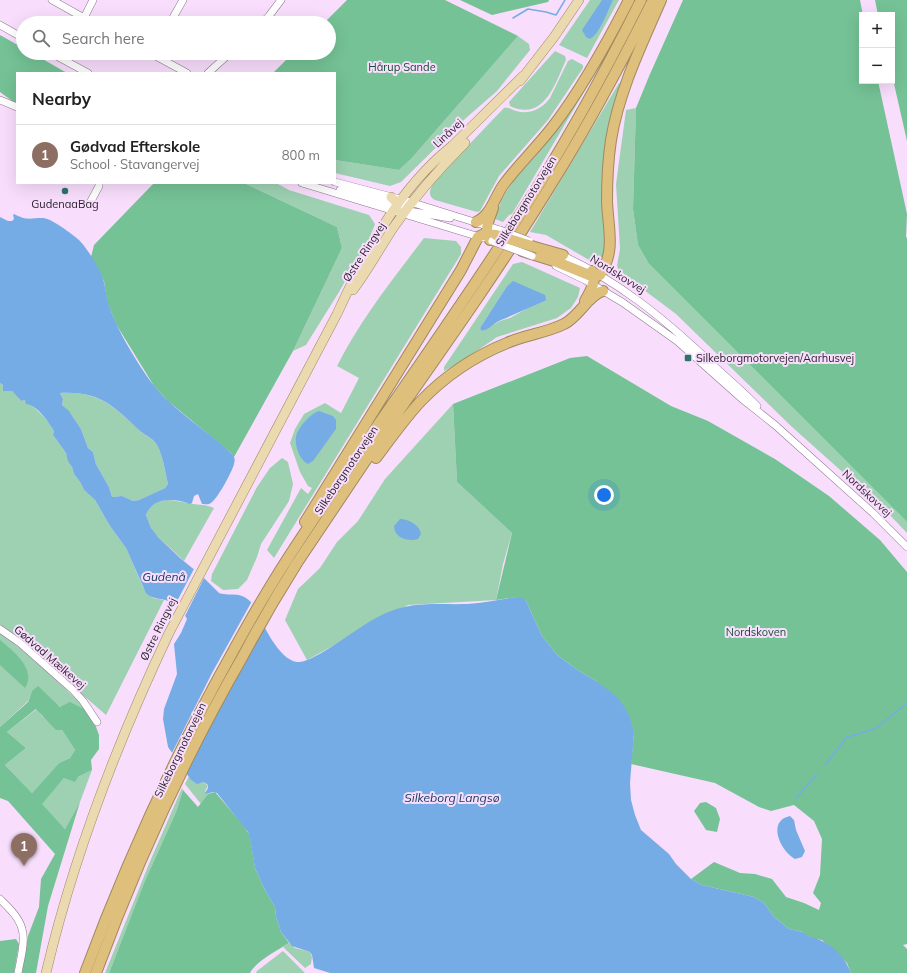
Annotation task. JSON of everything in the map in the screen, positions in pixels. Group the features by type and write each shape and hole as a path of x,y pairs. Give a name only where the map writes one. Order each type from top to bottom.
{"highway":[{"path":"476,222 486,214 506,182 543,139 570,101 629,0"},
{"name":"Silkeborgmotorvejen","path":"96,973 126,895 150,826 192,727 245,631 272,575 287,556 517,220 544,177 592,94 641,0"},
{"name":"Silkeborgmotorvejen","path":"85,973 112,904 150,826 228,682 298,563 400,410 494,274 552,184 605,92 653,0"},
{"path":"580,312 594,277 607,264 610,250 607,186 611,140 624,88 661,0"},
{"path":"287,556 461,270 490,235 496,198"},
{"path":"490,235 535,250 557,262 594,277"},
{"path":"512,249 535,250 563,255"},
{"path":"311,544 401,424 422,400 446,378 475,358 507,343 566,323 580,312 597,293 603,290"}],"main road":[{"name":"Linåvej","path":"402,207 497,109 554,37 579,0"},
{"name":"Linåvej","path":"402,207 423,179 447,155 452,146 523,76"},
{"path":"391,197 402,207"},
{"name":"Østre Ringvej","path":"337,314 365,274 402,207"},
{"name":"Østre Ringvej","path":"46,973 78,858 107,776 146,681 169,633 337,314 350,285 402,207"}],"street":[{"path":"52,0 80,16"},
{"path":"85,16 93,0"},
{"path":"174,16 183,0"},
{"path":"269,16 281,0"},
{"path":"0,25 16,34"},
{"path":"64,60 86,72"},
{"path":"161,60 175,70"},
{"path":"209,72 222,60"},
{"path":"0,100 16,107"},
{"path":"336,182 391,197"},
{"path":"91,200 99,184"},
{"path":"305,184 340,190 450,219 476,222 490,235 512,249"},
{"path":"402,207 490,235"},
{"name":"Nordskovvej","path":"563,255 594,277 642,303 666,322 745,393 775,425"},
{"name":"Nordskovvej","path":"594,277 603,290 677,341 741,398 775,425 868,509 907,547"},
{"name":"Gødvad Mælkevej","path":"0,629 20,643 73,690 83,701 97,722"},
{"path":"0,899 13,912 23,930 22,951 18,973"}],"green space":[{"name":"Hårup Sande","path":"347,0 445,0 518,36 411,159 399,170 336,160 336,72 274,72 286,60 336,60 336,16 331,16"},
{"path":"460,0 549,0 548,2 492,15"},
{"path":"590,0 619,0 587,58 559,45"},
{"path":"683,0 860,0 862,12 859,12 859,84 879,84 907,214 907,522 649,264 638,245 633,209 636,108"},
{"path":"875,0 907,0 907,141 894,84 895,12 877,12"},
{"path":"0,35 16,44 16,60 44,60 65,72 16,72 16,103 0,92"},
{"path":"518,36 529,44 530,50 497,91 466,118 401,182 390,186 336,173 336,160 399,170 411,159"},
{"path":"555,51 565,56 566,60 547,98 540,105 532,109 522,110 510,106 509,102"},
{"path":"572,59 583,65 583,68 548,120 499,176 480,211 477,212 432,198 430,195 430,190 437,178 504,108 521,112 531,112 539,108 550,98 568,61"},
{"path":"592,73 594,75 512,214 509,215 503,222 495,219 499,206 510,186 548,141"},
{"path":"619,83 622,85 609,130 606,250 602,261 599,264 596,264 546,235 530,232"},
{"path":"636,108 633,209 638,245 649,264 907,522 907,533 886,511 791,426 676,314 620,272 617,266 620,249 616,184 626,110"},
{"path":"153,184 246,184 337,227 342,248 293,351 234,457 168,401 154,386 116,324 107,301 104,281 91,257 94,245"},
{"path":"246,184 278,184 289,190 369,215 375,224 370,237 339,292 306,345 293,351 342,248 337,227"},
{"path":"424,238 456,241 461,247 461,254 274,558 267,550 301,488 308,494 312,488 308,486 300,472 290,443 295,429 304,414 325,403 341,413 359,378 337,366 366,316"},
{"path":"522,262 580,288 578,297 571,308 557,318 497,337 462,361 444,371 444,367 513,264","holes":["513,282 545,301 510,318 500,321 483,331 480,328 507,286"]},
{"name":"Nordskoven","path":"587,356 671,406 708,421 775,459 829,496 880,540 907,572 907,944 903,945 907,949 907,973 851,973 847,963 822,940 814,939 805,935 803,932 789,929 774,917 764,903 754,897 702,885 691,879 714,862 740,873 755,874 772,879 786,897 819,910 821,903 813,893 820,875 822,839 814,821 794,805 771,811 759,807 715,783 631,764 634,733 596,681 557,655 542,636 526,601 516,597 496,600 512,533 457,482 453,404 570,358"},
{"path":"0,383 3,385 5,391 12,391 21,401 25,400 45,418 54,431 53,435 66,453 74,474 84,490 95,500 110,526 126,548 143,587 153,598 164,600 106,715 9,631 0,625"},
{"path":"60,393 86,395 105,402 122,414 142,433 154,441 159,449 164,464 168,484 165,488 139,500 133,501 122,496 112,497 109,487 96,464 93,452 88,448 81,429 71,414 62,405 63,399"},
{"path":"453,404 457,482 512,533 503,564 496,600 408,605 307,660 285,620 298,589 320,568 337,542 358,521 385,479"},
{"path":"282,458 288,462 293,484 289,501 261,544 247,580 238,589 223,590 211,581 212,574 257,487 270,468"},
{"path":"166,500 210,506 214,508 184,561 154,533 146,515 154,504"},
{"path":"0,632 66,689 86,710 61,707 32,691 28,701 0,727"},
{"path":"0,640 17,655 26,667 28,681 25,688 0,665"},
{"path":"38,686 60,707 70,702 86,710 99,735 99,749 91,760 92,770 78,777 75,782 64,778 42,804 65,829 80,802 48,906 36,973 22,973 28,936 39,907 41,879 55,854 8,801 0,798 0,727 28,702 32,691","holes":["36,709 56,730 62,730 75,750 70,758 59,763 32,793 5,765 26,748 7,732"]},
{"path":"37,709 42,716 62,730 75,750 70,758 59,763 32,793 5,765 26,748 7,732"},
{"path":"92,770 80,802 65,829 41,804 64,778 78,777"},
{"path":"189,776 195,782 204,782 208,786 205,791 206,794 208,794 201,804 185,784"},
{"path":"182,788 183,790 176,812 144,883 109,973 105,973 151,859"},
{"path":"183,790 198,807 208,794 215,792 244,826 250,836 255,868 275,907 276,917 281,932 289,943 262,960 250,973 109,973 144,883 176,812"},
{"path":"706,802 716,808 720,819 717,832 706,830 694,811 700,803"},
{"path":"16,939 19,944 14,973 0,973 0,941"},
{"path":"289,943 295,948 310,952 312,957 311,964 305,968 283,947"},
{"path":"283,951 305,973 256,973 257,971"}],"water":[{"path":"602,0 613,0 600,27 590,39 586,37 582,30"},
{"name":"Silkeborg Langsø","path":"13,215 31,219 47,219 79,240 90,254 100,272 104,282 108,304 114,319 146,375 165,398 233,455 235,462 231,473 221,491 211,503 202,504 198,494 194,496 192,503 190,504 165,500 154,505 149,509 146,515 151,528 158,537 219,593 240,595 252,603 270,637 283,654 297,662 304,661 325,651 368,622 399,608 432,604 468,604 516,597 522,598 526,601 542,636 557,655 616,696 629,715 634,733 630,783 631,800 641,830 669,854 676,864 691,879 702,885 754,897 764,903 774,917 789,929 803,932 836,950 846,963 851,973 330,973 314,968 312,955 310,952 292,946 281,932 276,917 275,907 255,868 248,832 217,793 213,792 206,794 208,785 204,782 197,784 191,780 168,747 163,719 164,709 177,674 174,644 187,619 181,610 169,601 153,597 146,593 126,548 110,526 95,500 84,490 74,474 66,453 53,435 54,431 45,418 34,407 26,404 25,400 21,401 12,391 3,391 3,385 0,383 0,217 8,221 12,221 14,219","holes":["60,393 74,393 96,398 114,407 140,431 154,441 159,449 164,464 168,484 165,488 139,500 133,501 122,496 112,497 109,487 96,464 93,452 88,448 81,429 69,411 62,405 63,399"]},
{"path":"513,281 545,295 545,301 501,320 482,331 480,328 507,286"},
{"path":"319,411 333,416 336,420 336,429 313,461 308,464 302,459 298,451 296,446 296,437 306,420"},
{"path":"400,519 410,521 416,525 421,534 418,539 410,540 402,538 396,534 394,526"},
{"path":"790,816 794,820 796,830 805,851 802,857 795,859 781,844 777,830 783,819"}],"pier":[{"path":"195,567 205,576 184,618 181,612 174,607"},
{"path":"252,601 260,614 222,680 178,765 171,755 212,673"}],"waterway":[{"path":"513,18 528,9 556,15 565,0"},
{"path":"825,765 847,737 875,729 907,703"},
{"path":"796,798 817,774"}],"place":[{"name":"GudenaaBag","path":"65,191"},
{"name":"Silkeborgmotorvejen/Aarhusvej","path":"688,358"},
{"name":"Gødvad Efterskole","path":"24,866"}],"water label":[{"name":"Gudenå","path":"164,576"}]}
